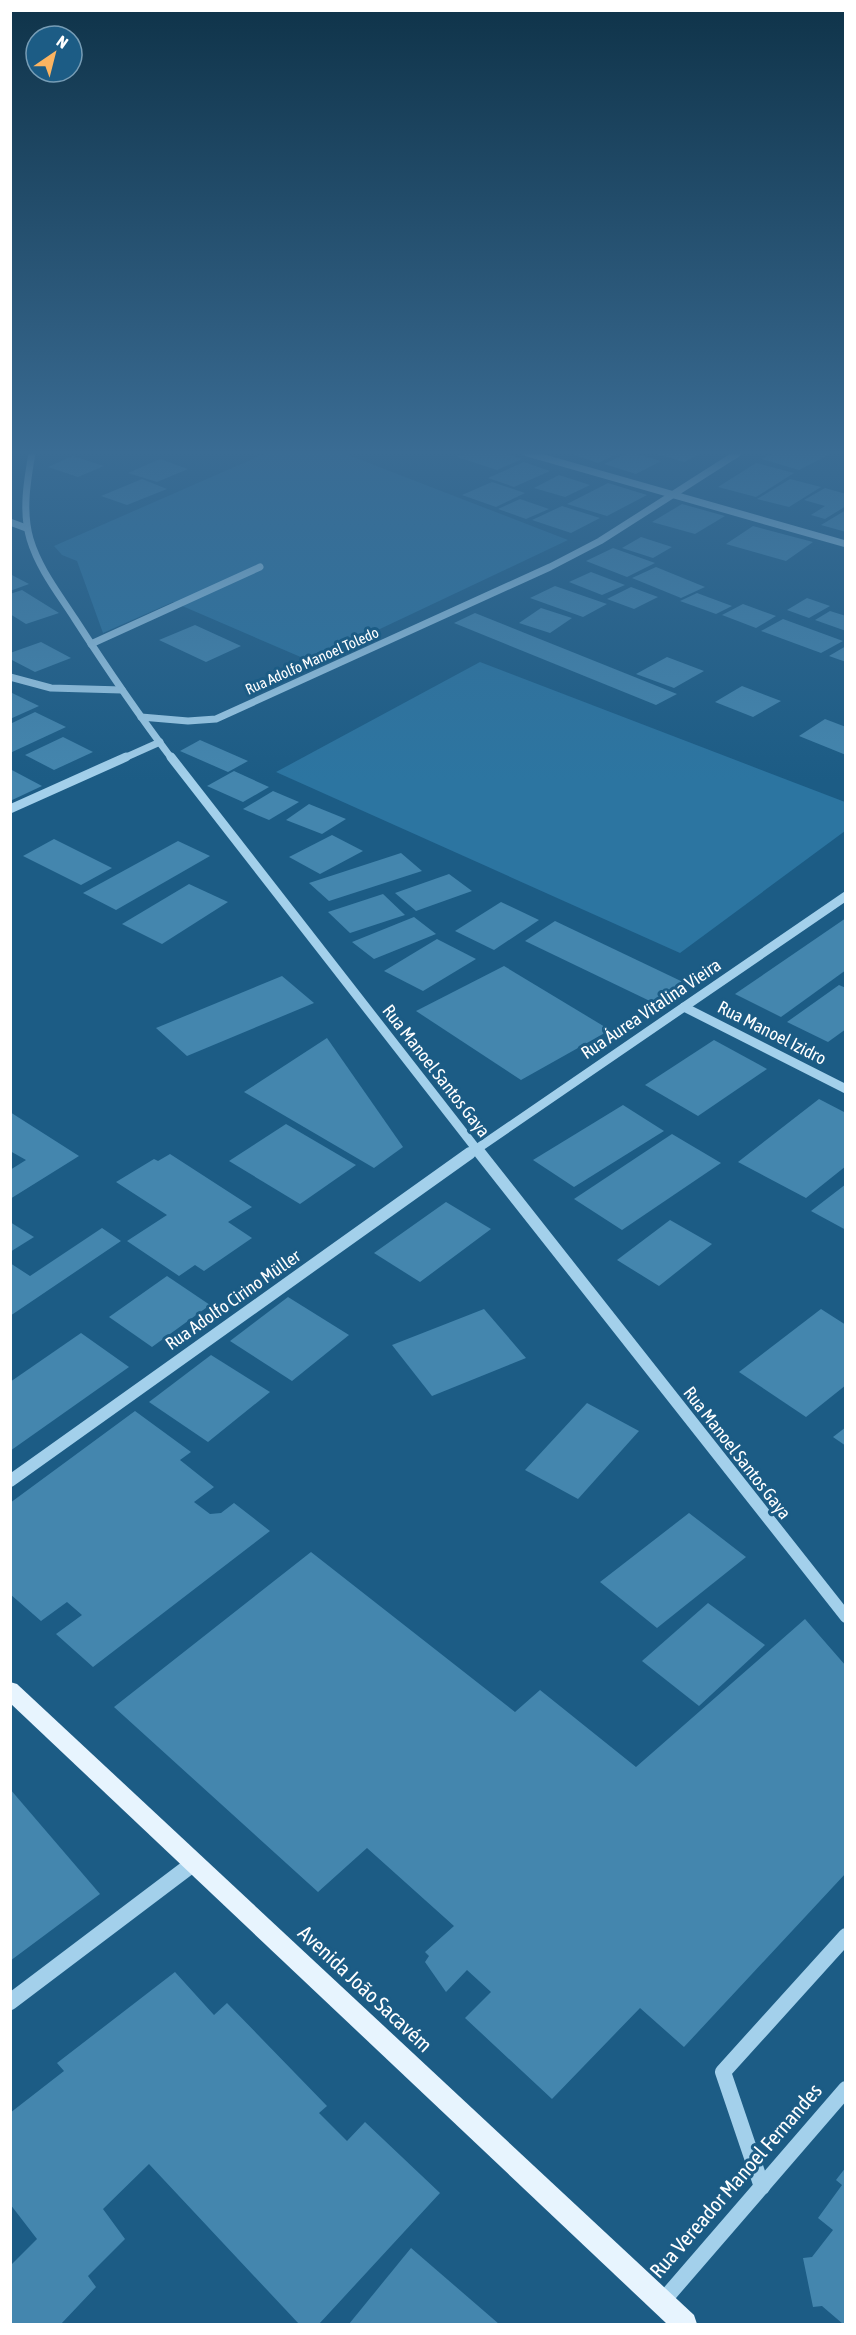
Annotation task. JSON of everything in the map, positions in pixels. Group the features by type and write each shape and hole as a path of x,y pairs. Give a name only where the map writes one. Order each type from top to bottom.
{"main road":[{"name":"Avenida João Sacavém","path":"10,1690 685,2325"}],"street":[{"name":"Rua Manoel Santos Gaya","path":"41,562 91,644 160,742 476,1149 846,1617"},
{"name":"Rua Adolfo Manoel Toledo","path":"141,717 188,721 216,719 560,562"},
{"path":"91,644 260,567"},
{"path":"10,677 55,689 84,692 122,690"},
{"path":"10,808 160,742"},
{"name":"Rua Áurea Vitalina Vieira","path":"476,1149 846,896"},
{"name":"Rua Manoel Izidro","path":"684,1006 846,1089"},
{"name":"Rua Adolfo Cirino Müller","path":"10,1481 476,1149"},
{"path":"10,2002 194,1863"},
{"path":"762,2187 723,2072 846,1936"},
{"name":"Rua Vereador Manoel Fernandes","path":"662,2302 846,2089"}],"shaded area":[{"path":"77,562 522,562 327,654 303,658 173,602 103,633"},
{"path":"480,662 845,802 845,831 680,953 276,772"}],"building":[{"path":"588,562 655,563 627,577"},
{"path":"656,567 705,587 681,598 632,578"},
{"path":"591,572 625,585 602,595 569,582"},
{"path":"10,574 29,584 10,591"},
{"path":"555,586 607,604 583,617 530,598"},
{"path":"631,587 658,597 634,609 607,599"},
{"path":"22,590 59,613 26,624 10,614 10,594"},
{"path":"697,593 732,606 716,614 680,601"},
{"path":"807,598 830,606 809,618 787,610"},
{"path":"743,604 776,616 756,628 722,615"},
{"path":"541,608 572,618 550,633 519,623"},
{"path":"830,611 846,616 846,631 815,620"},
{"path":"475,613 677,694 656,705 454,623"},
{"path":"783,619 843,641 821,653 761,631"},
{"path":"195,625 241,646 206,662 159,640"},
{"path":"41,642 71,658 35,672 10,659 10,653"},
{"path":"846,646 846,662 829,656"},
{"path":"667,657 704,671 674,688 636,674"},
{"path":"742,686 781,701 753,717 715,702"},
{"path":"10,692 39,706 10,719"},
{"path":"35,712 66,727 10,753 10,724"},
{"path":"825,719 846,727 846,755 799,736"},
{"path":"63,737 93,752 54,770 25,755"},
{"path":"200,740 248,761 228,772 180,751"},
{"path":"10,769 42,786 10,801"},
{"path":"234,771 269,787 243,802 207,786"},
{"path":"273,791 299,802 269,820 243,809"},
{"path":"309,804 346,819 322,834 286,820"},
{"path":"332,835 363,851 320,874 289,857"},
{"path":"54,839 112,868 81,885 23,856"},
{"path":"178,841 210,856 116,910 83,893"},
{"path":"401,853 422,871 329,901 309,883"},
{"path":"449,874 472,891 416,911 395,893"},
{"path":"189,884 228,902 162,944 122,924"},
{"path":"383,894 405,915 350,933 328,912"},
{"path":"501,902 539,920 494,950 455,931"},
{"path":"414,917 436,934 374,959 352,942"},
{"path":"846,918 846,970 781,1017 735,994"},
{"path":"555,921 683,982 654,1003 525,941"},
{"path":"437,939 476,959 423,991 384,971"},
{"path":"504,966 610,1030 521,1080 416,1011"},
{"path":"282,976 314,1003 187,1056 156,1028"},
{"path":"839,985 846,988 846,1029 828,1042 787,1022"},
{"path":"327,1038 403,1147 374,1168 244,1092"},
{"path":"714,1040 767,1069 698,1116 645,1085"},
{"path":"819,1099 846,1113 846,1166 806,1198 738,1162"},
{"path":"623,1105 664,1131 574,1187 533,1160"},
{"path":"10,1112 79,1156 10,1199 10,1170 26,1160 10,1151"},
{"path":"286,1124 356,1165 300,1204 229,1161"},
{"path":"672,1134 721,1163 622,1230 574,1199"},
{"path":"170,1154 252,1207 228,1222 252,1238 204,1271 195,1265 179,1276 127,1241 167,1215 116,1182 154,1159 158,1161"},
{"path":"846,1184 846,1230 811,1211"},
{"path":"446,1202 491,1229 420,1282 374,1253"},
{"path":"670,1220 712,1244 659,1286 617,1260"},
{"path":"10,1222 34,1237 10,1252"},
{"path":"102,1228 121,1241 10,1316 10,1263 30,1276"},
{"path":"167,1276 210,1305 152,1347 109,1317"},
{"path":"288,1297 349,1335 292,1381 230,1341"},
{"path":"484,1309 526,1358 432,1396 392,1345"},
{"path":"821,1309 846,1325 846,1385 806,1417 739,1372"},
{"path":"81,1333 129,1367 10,1451 10,1382"},
{"path":"211,1355 270,1392 208,1442 149,1402"},
{"path":"587,1403 639,1431 578,1499 525,1470"},
{"path":"135,1411 191,1452 180,1460 214,1487 194,1502 210,1514 221,1513 234,1503 270,1531 93,1667 56,1634 82,1615 67,1602 41,1621 10,1594 10,1503"},
{"path":"846,1427 846,1446 833,1437"},
{"path":"689,1513 746,1557 657,1628 600,1582"},
{"path":"311,1552 515,1712 540,1690 636,1767 805,1619 846,1666 846,1873 684,2047 640,2008 552,2099 465,2018 491,1992 467,1970 446,1992 425,1962 429,1956 425,1952 454,1926 367,1848 318,1892 114,1707"},
{"path":"708,1603 765,1645 699,1706 642,1661"},
{"path":"10,1789 100,1894 10,1961"},
{"path":"175,1972 214,2015 227,2003 327,2106 319,2113 347,2141 365,2122 440,2193 319,2324 299,2324 149,2164 103,2209 125,2239 88,2276 96,2287 61,2324 10,2324 10,2266 37,2239 10,2204 10,2113 64,2071 57,2063"},
{"path":"846,2167 846,2324 843,2324 822,2306 813,2307 803,2258 812,2257 833,2230 818,2218 842,2185 836,2180"},
{"path":"411,2248 499,2324 349,2324"}]}
